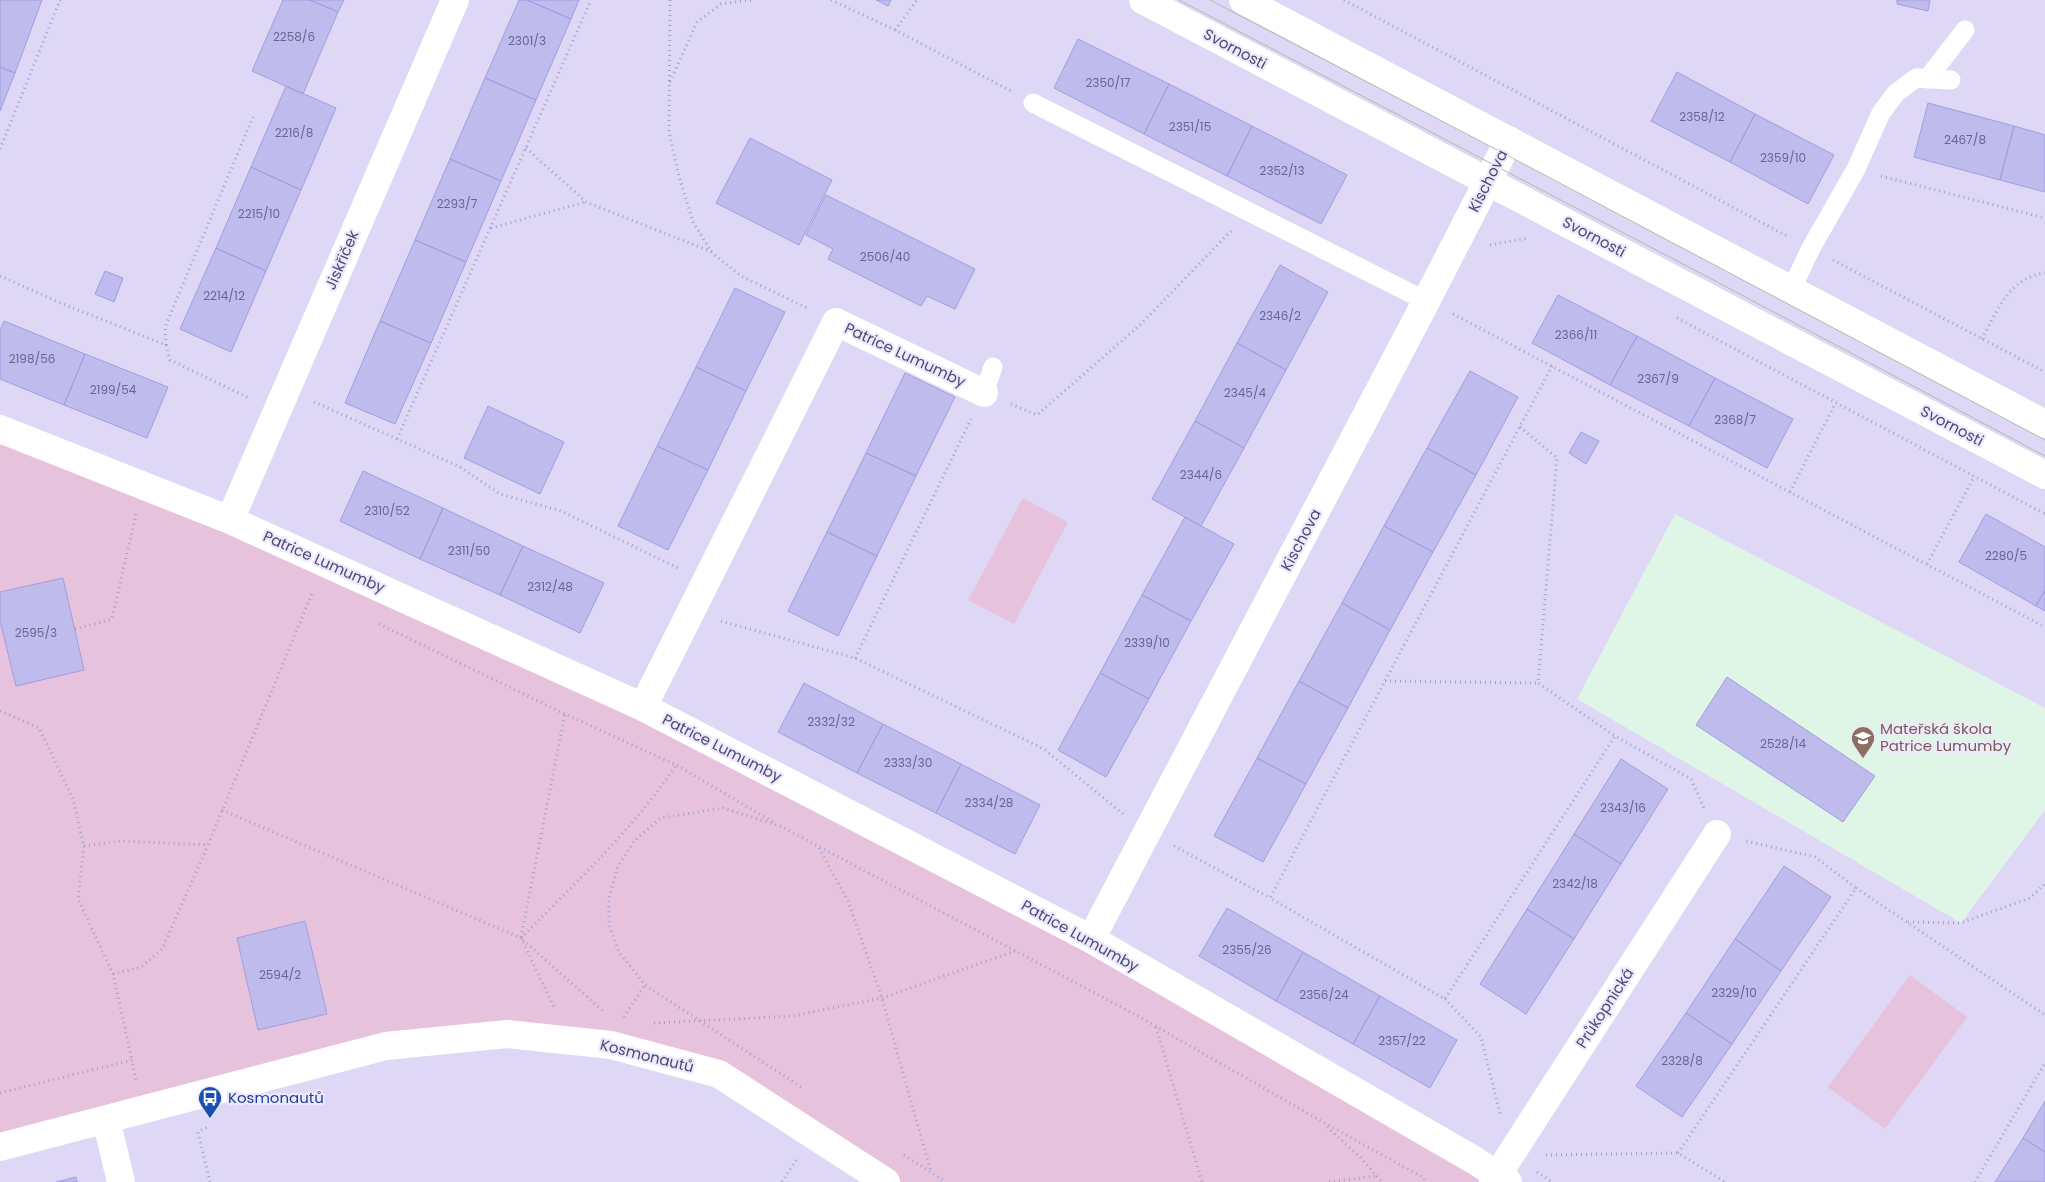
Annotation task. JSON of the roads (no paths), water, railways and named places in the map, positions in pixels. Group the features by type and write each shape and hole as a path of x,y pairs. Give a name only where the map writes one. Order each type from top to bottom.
{"street":[{"name":"Jiskřiček","path":"230,520 455,0"},
{"name":"Svornosti","path":"1142,0 2045,475"},
{"path":"1243,0 2045,424"},
{"name":"Kischova","path":"1091,939 1156,838 1437,306 1488,181 1509,140"},
{"name":"Patrice Lumumby","path":"643,707 836,322 984,393"},
{"name":"Patrice Lumumby","path":"0,429 230,520 643,707 1091,939 1474,1160 1502,1174"},
{"name":"Průkopnická","path":"1502,1174 1717,834"},
{"name":"Kosmonautů","path":"0,1147 386,1046 507,1034 611,1045 719,1074 886,1182"},
{"path":"106,1119 121,1182"}],"lane":[{"path":"1927,79 1965,30"},
{"path":"1792,290 1810,248 1856,169 1881,113 1896,93 1916,78 1951,80"},
{"path":"1033,103 1437,306"},
{"path":"984,393 993,367"}],"tram line":[{"path":"1179,0 2045,456"},
{"path":"1210,0 2045,440"}],"place":[{"name":"Mateřská škola Patrice Lumumby","path":"1863,759"},
{"name":"Kosmonautů","path":"210,1119"}]}
